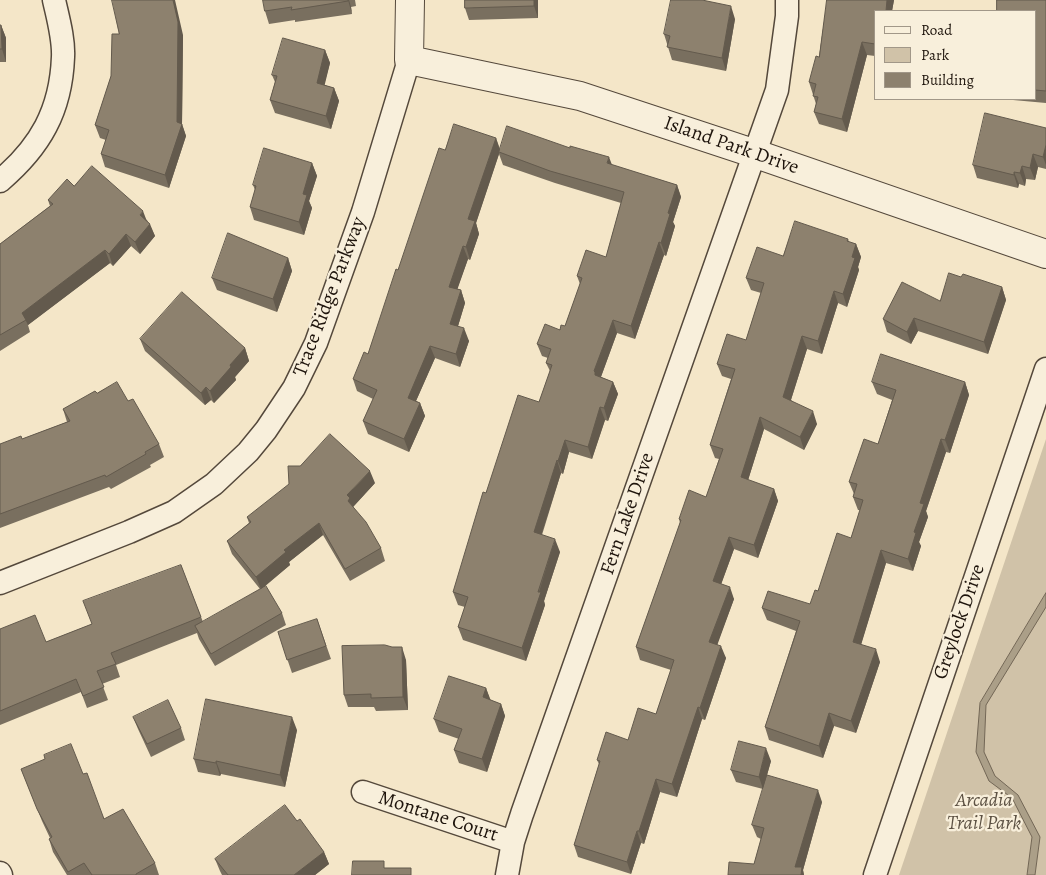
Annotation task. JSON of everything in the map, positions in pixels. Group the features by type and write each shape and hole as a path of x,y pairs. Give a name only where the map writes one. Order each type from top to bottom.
{"street":[{"path":"0,181 18,166 39,140 51,118 59,87 63,56 54,0"},
{"name":"Trace Ridge Parkway","path":"0,583 129,532 174,512 214,484 248,452 266,430 294,388 316,343 363,212 409,60 410,0"},
{"name":"Fern Lake Drive","path":"507,875 513,842 777,90 787,16 787,0"},
{"name":"Island Park Drive","path":"409,60 580,96 756,154 1046,254"},
{"name":"Greylock Drive","path":"874,875 1046,369"},
{"name":"Montane Court","path":"363,792 513,842"}],"green space":[{"name":"Arcadia Trail Park","path":"1046,439 1046,875 899,875"}],"shaded area":[{"path":"1046,593 1046,607 986,705 984,752 995,776 1018,795 1040,837 1035,875 1027,875 1032,837 1012,798 989,781 976,752 980,703"}],"building":[{"path":"112,0 173,0 178,22 177,122 182,124 165,175 101,154 109,130 95,125 111,76 112,34 119,34"},
{"path":"263,0 348,1 291,10 292,7 265,11"},
{"path":"465,0 534,0 534,6 465,8"},
{"path":"671,0 702,0 731,6 722,58 667,47 670,36 664,34"},
{"path":"827,0 887,0 886,10 874,10 874,44 862,42 842,119 814,112 818,97 813,96 816,84 809,82 816,56 819,57"},
{"path":"997,0 1046,0 1046,91 1036,90 1036,10 997,10"},
{"path":"1,25 2,49 0,49"},
{"path":"283,38 325,50 317,83 334,88 326,116 270,100 277,76 272,75"},
{"path":"985,113 1046,128 1046,145 1043,157 1033,154 1030,168 1022,166 1020,173 1014,172 1014,175 973,165"},
{"path":"454,124 496,138 468,219 475,221 466,247 463,246 449,287 461,290 450,324 464,328 456,354 430,346 408,398 420,403 404,439 363,421 377,390 353,379 364,352 368,354 439,148 445,150"},
{"path":"507,126 570,148 570,146 609,157 607,163 677,185 661,243 659,242 631,326 613,320 594,371 595,375 613,382 604,408 600,407 588,447 565,440 557,460 534,532 555,539 538,592 541,592 522,648 458,627 468,597 453,592 483,492 486,493 518,395 539,402 552,365 546,363 551,349 537,344 545,324 560,330 561,325 565,326 582,278 577,276 586,250 606,257 624,192 550,171 499,152"},
{"path":"264,148 312,163 303,194 307,195 299,222 250,207 256,186 253,185"},
{"path":"92,166 143,211 140,215 150,224 135,242 126,234 109,254 105,250 22,313 26,320 0,335 0,244 53,204 48,200 67,179 74,186"},
{"path":"795,221 848,239 847,241 856,244 852,257 855,258 843,294 834,291 818,341 802,336 783,397 813,411 800,437 760,417 741,477 774,489 754,545 729,537 713,581 730,587 709,642 721,646 672,784 656,779 627,862 574,845 600,761 597,760 606,732 628,740 638,708 656,714 674,660 636,647 681,520 679,519 689,490 706,497 723,449 710,445 735,369 717,364 727,334 746,340 764,283 746,278 757,247 783,256"},
{"path":"228,233 288,258 273,299 212,278"},
{"path":"949,273 961,277 963,274 1002,287 984,342 914,318 907,332 883,319 902,282 940,301"},
{"path":"182,292 245,348 210,391 206,387 201,393 140,339"},
{"path":"881,354 965,382 945,440 941,439 920,503 924,504 914,532 916,533 908,559 881,550 853,642 876,649 851,721 829,713 819,746 765,727 800,621 762,608 768,591 810,604 815,590 818,591 837,533 851,538 863,500 853,497 857,484 849,482 864,439 878,444 896,390 872,382"},
{"path":"117,382 128,401 133,399 159,444 145,452 146,454 106,477 105,475 0,514 0,444 21,436 22,439 70,421 63,409 95,391 97,393"},
{"path":"330,434 370,471 347,495 350,498 348,501 366,522 381,548 345,569 319,523 284,550 286,552 256,577 227,541 251,522 247,517 289,484 288,466 300,466"},
{"path":"181,565 201,617 111,653 116,664 97,671 104,687 83,696 76,679 0,711 0,629 35,615 46,642 92,624 83,601"},
{"path":"266,586 282,613 211,654 195,626"},
{"path":"317,619 326,646 287,660 278,632"},
{"path":"385,645 402,647 403,697 371,698 371,694 344,695 342,646"},
{"path":"449,676 486,688 483,697 501,704 482,759 454,750 462,729 434,719"},
{"path":"206,699 292,717 280,775 216,761 216,763 194,759"},
{"path":"168,700 181,728 147,744 133,717"},
{"path":"739,741 766,748 759,777 731,770"},
{"path":"71,744 83,774 87,773 104,819 123,809 155,863 136,875 92,875 84,863 68,872 49,839 52,837 37,809 21,769 45,759 44,755"},
{"path":"767,775 818,790 795,867 802,867 801,875 728,875 729,862 754,864 764,828 752,825"},
{"path":"285,805 297,821 300,819 324,852 294,875 228,875 215,859"},
{"path":"353,861 384,861 384,868 411,868 411,875 352,875"}]}
